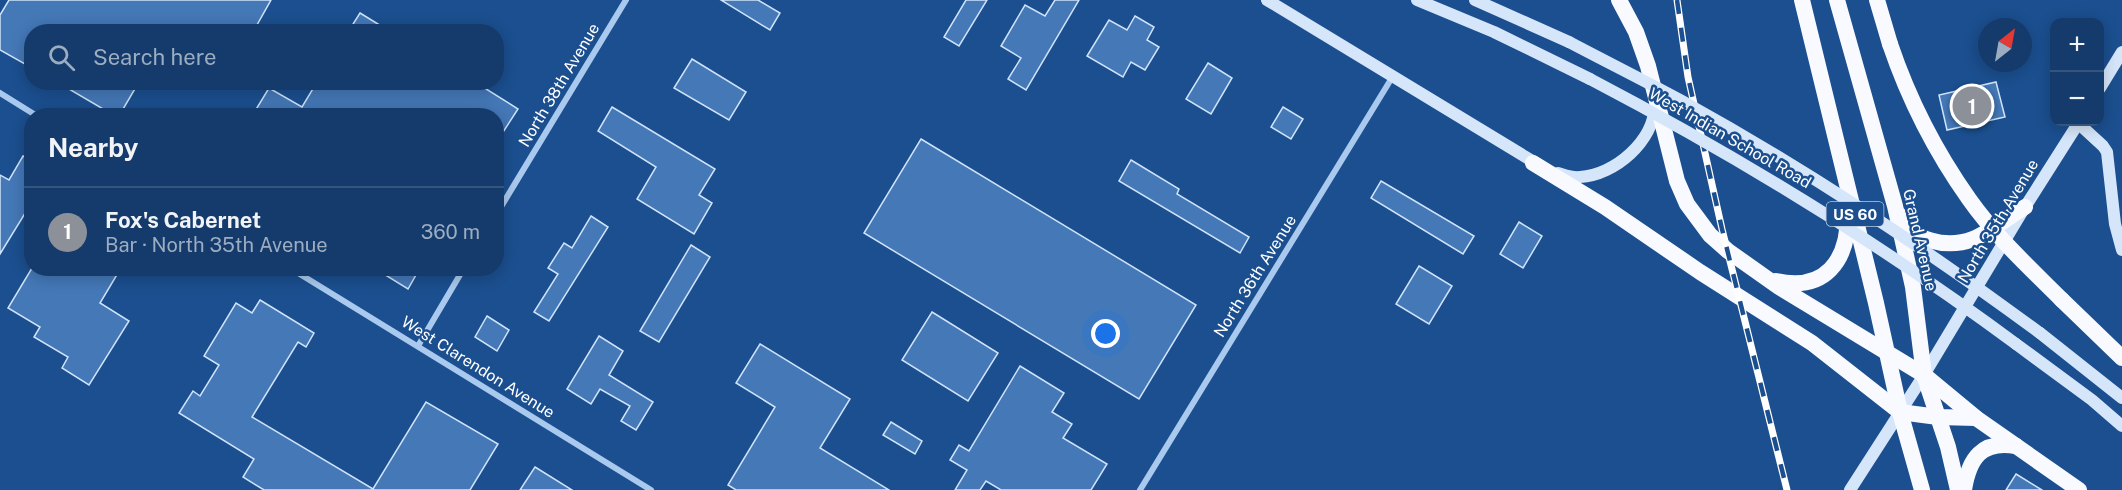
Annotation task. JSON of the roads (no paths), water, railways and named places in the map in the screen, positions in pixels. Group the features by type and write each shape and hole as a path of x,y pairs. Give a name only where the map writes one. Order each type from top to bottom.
{"highway":[{"path":"1619,0 1636,32 1656,95 1677,181 1687,204 1710,235 1768,280 1924,375 1976,418 2079,490"},
{"name":"US 60","path":"1802,0 1900,412 1922,490"},
{"name":"Grand Avenue","path":"1837,0 1895,206 1913,287 1924,375 1958,490"},
{"path":"1877,0 1902,79 1918,115 1970,200 2014,252 2122,358"},
{"path":"1533,163 1605,207 1812,343 1900,412 1938,417 1976,418"},
{"path":"1768,280 1787,284 1810,282 1828,272 1837,262 1845,249 1847,239 1848,187"},
{"path":"1895,206 1901,219 1918,236 1944,243 1974,239 2025,207"},
{"path":"1964,490 1970,467 1983,450 1995,444 2016,446"}],"main road":[{"path":"1267,0 1533,163 1571,177 1591,175 1613,166 1635,149 1651,125 1655,112 1656,95"},
{"name":"West Indian School Road","path":"1417,0 1494,32 1590,79 1752,167 1822,210 1958,301 2092,400 2122,426"},
{"name":"West Indian School Road","path":"1475,0 1569,42 1682,101 1827,187 1973,284 2122,398"},
{"path":"2104,81 2122,52"},
{"name":"North 35th Avenue","path":"1850,490 1924,375 2076,126"},
{"path":"2082,126 2107,152 2115,224 2122,250"}],"street":[{"name":"North 38th Avenue","path":"504,202 626,0"},
{"name":"North 36th Avenue","path":"1140,490 1394,76"},
{"path":"0,93 24,108"},
{"name":"West Clarendon Avenue","path":"303,276 651,490"},
{"path":"418,346 459,276"}],"railway":[{"path":"1677,0 1688,77 1722,229 1787,490"}],"place":[{"name":"Fox's Cabernet","path":"1972,106"}]}
